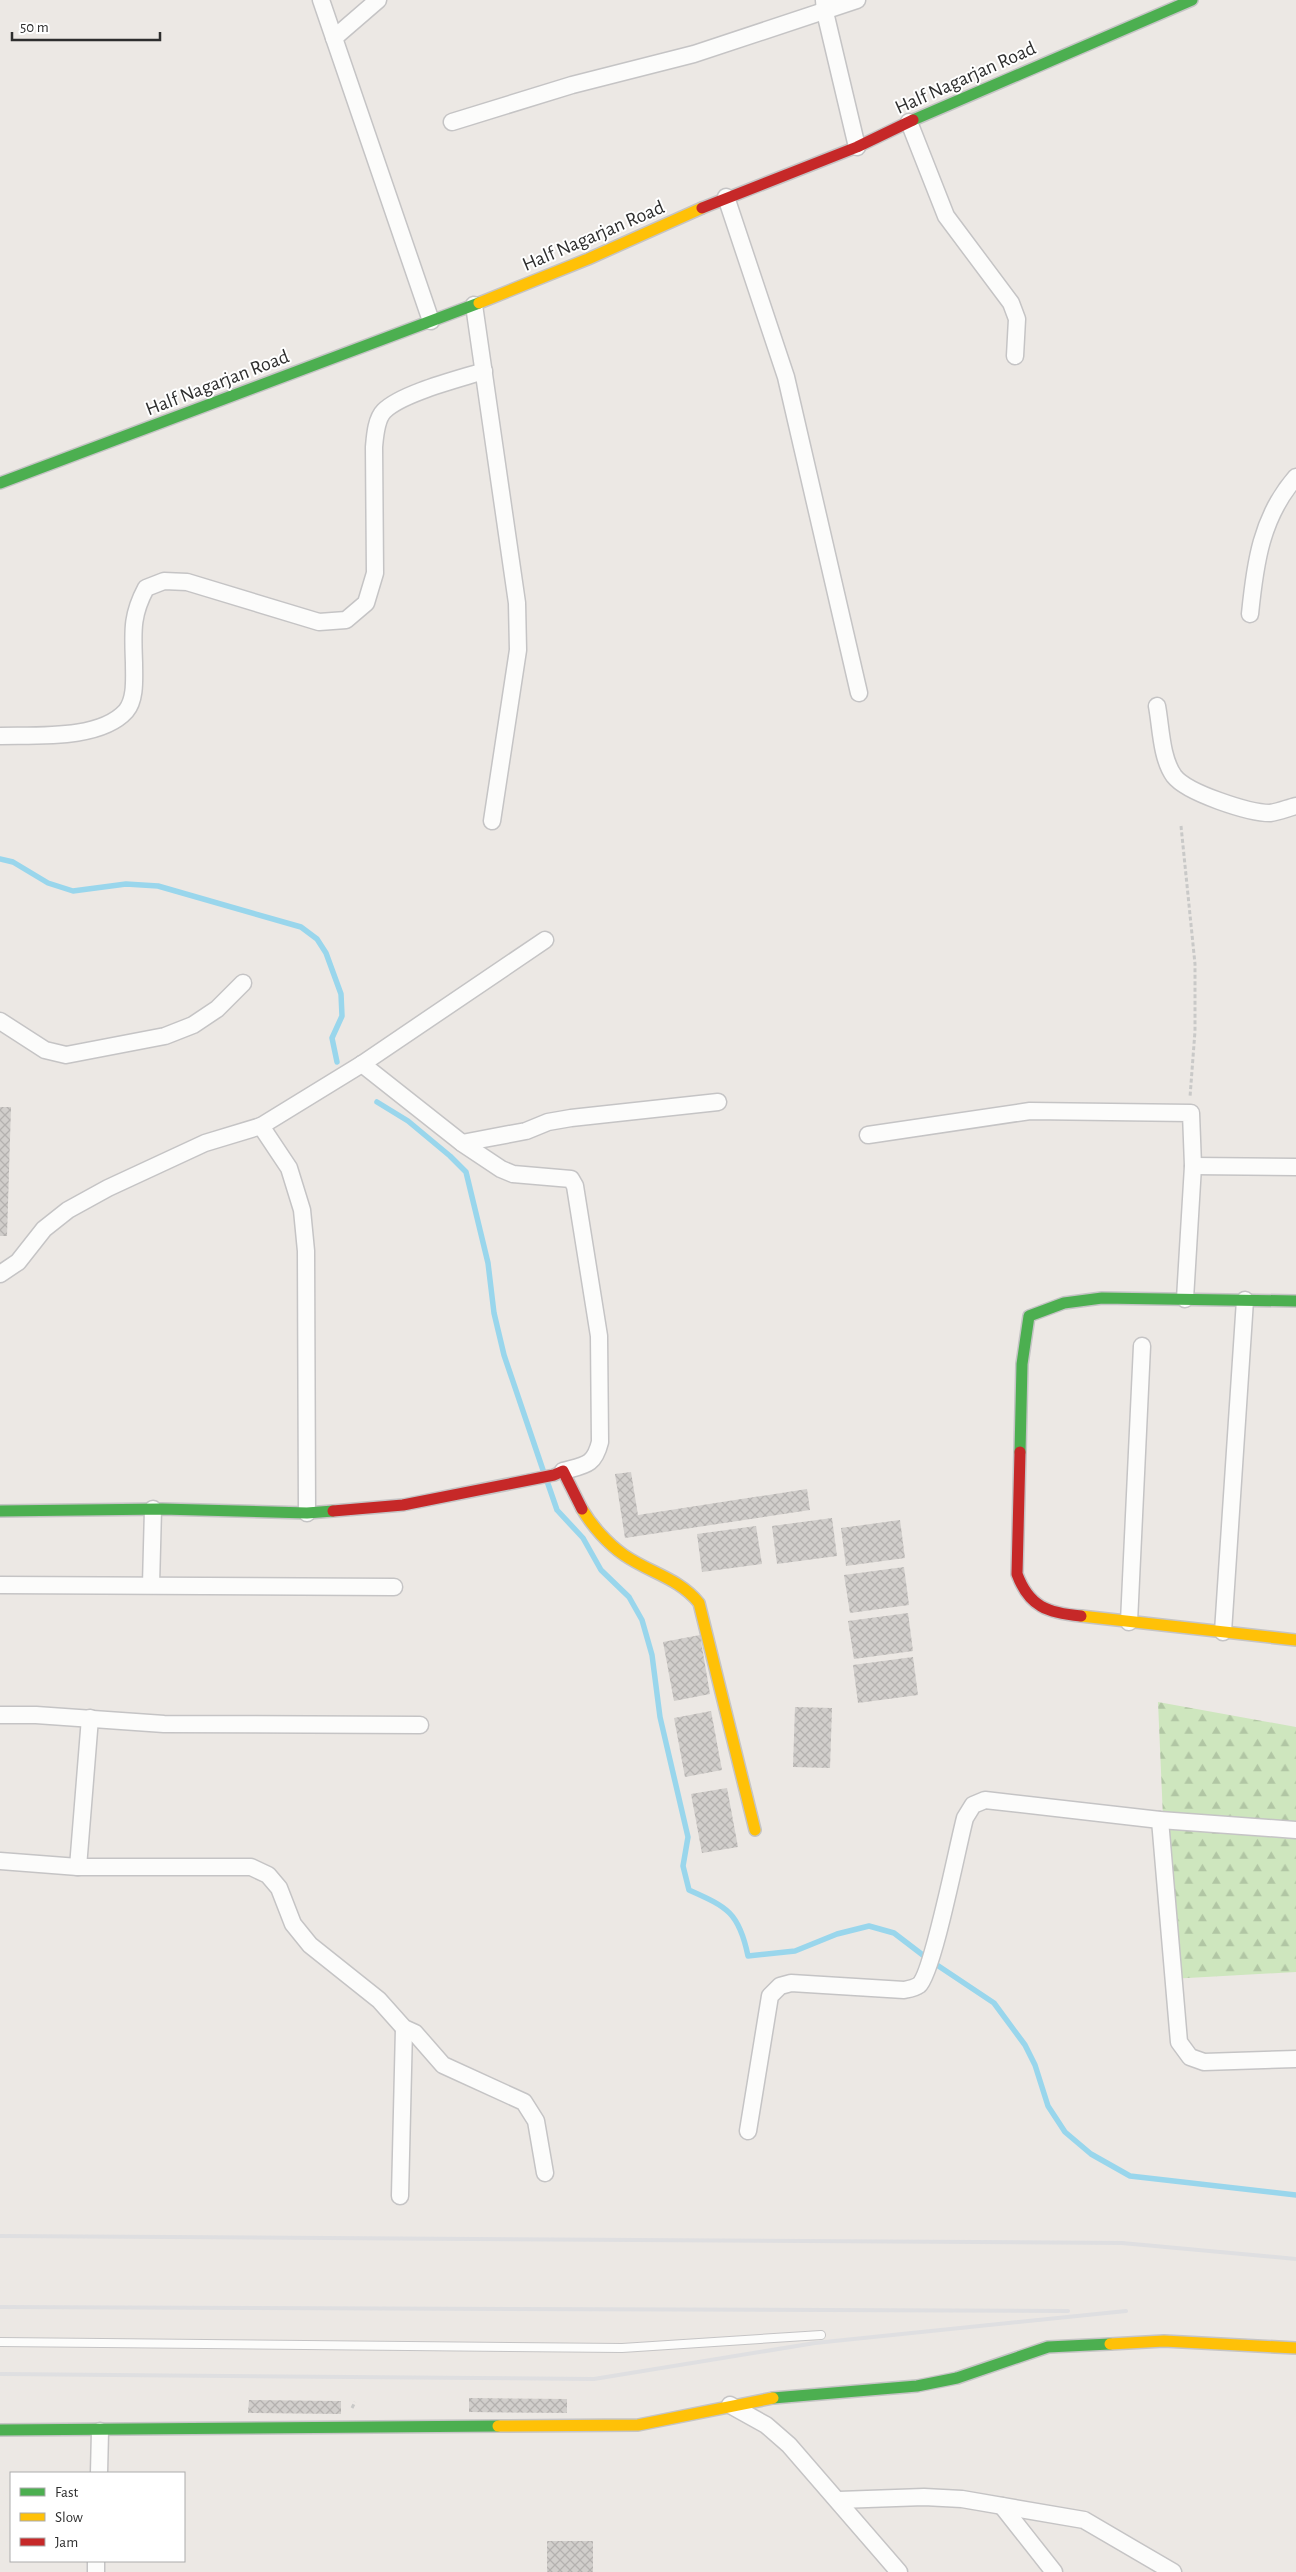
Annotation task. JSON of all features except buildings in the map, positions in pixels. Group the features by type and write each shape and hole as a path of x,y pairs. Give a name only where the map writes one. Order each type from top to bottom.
{"street":[{"path":"321,0 432,321"},
{"path":"334,38 378,0"},
{"path":"452,122 572,85 694,54 825,6 857,0"},
{"name":"Half Nagarjan Road","path":"0,483 474,305 588,259 726,197 857,148 953,101 1192,0"},
{"path":"825,6 857,148"},
{"path":"909,122 946,216 1011,303 1017,319 1015,356"},
{"path":"726,197 786,377 859,693"},
{"path":"474,305 517,603 518,650 492,821"},
{"path":"0,736 68,734 108,725 127,711 134,689 133,629 136,608 146,588 164,581 187,582 320,622 346,620 366,604 375,573 374,447 376,428 383,411 399,401 484,371"},
{"path":"1250,614 1255,565 1263,532 1286,489 1296,477"},
{"path":"1157,706 1167,761 1175,777 1190,789 1253,812 1272,813 1296,806"},
{"path":"0,1274 18,1262 44,1228 68,1210 108,1188 205,1143 261,1126 362,1064 545,940"},
{"path":"0,1021 45,1050 66,1055 165,1036 193,1025 218,1009 243,983"},
{"path":"0,1511 153,1509 307,1513 403,1505 559,1473 588,1464 597,1456 600,1442 599,1336 575,1186 571,1179 512,1174 462,1143 362,1064"},
{"path":"462,1143 526,1131 548,1122 571,1118 718,1102"},
{"path":"868,1135 1030,1111 1191,1113 1193,1166 1185,1299"},
{"path":"261,1126 289,1168 302,1210 306,1251 307,1513"},
{"path":"1193,1166 1296,1167"},
{"path":"1296,1301 1113,1298 1067,1301 1045,1307 1029,1316 1024,1336 1017,1574 1023,1593 1038,1607 1067,1615 1296,1640"},
{"path":"1224,1632 1245,1300"},
{"path":"1129,1622 1142,1346"},
{"path":"559,1473 582,1512 595,1528 624,1555 688,1589 699,1603 755,1830"},
{"path":"151,1585 153,1509"},
{"path":"0,1585 394,1587"},
{"path":"0,1715 90,1718 164,1724 420,1725"},
{"path":"78,1867 90,1718"},
{"path":"748,2131 765,2014 770,1996 780,1986 791,1983 904,1990 919,1985 927,1974 965,1818 973,1805 985,1800 1160,1820 1296,1830"},
{"path":"1160,1820 1179,2042 1190,2057 1204,2062 1296,2059"},
{"path":"0,1861 78,1867 251,1867 268,1875 279,1888 293,1924 310,1945 379,2000 404,2028 415,2033 443,2065 524,2102 536,2121 544,2173"},
{"path":"400,2196 404,2028"},
{"path":"0,2430 100,2431 638,2425 770,2398 917,2386 957,2378 1048,2346 1164,2340 1296,2348"},
{"path":"730,2405 766,2425 789,2445 839,2500 899,2572"},
{"path":"99,2472 100,2431"},
{"path":"839,2500 924,2497 962,2499 1084,2520 1173,2572"},
{"path":"1002,2506 1054,2572"}],"lane":[{"path":"0,2342 622,2348 821,2335"}],"path":[{"path":"1181,826 1195,964 1195,1031 1191,1113"}],"green space":[{"path":"1158,1702 1296,1727 1296,1972 1170,1979"}],"waterway":[{"path":"0,859 13,862 48,883 73,891 126,884 158,886 301,927 317,939 326,953 341,994 342,1016 332,1038 337,1062"},
{"path":"377,1102 408,1121 466,1172 488,1263 494,1313 504,1355 544,1473"},
{"path":"547,1481 557,1510 583,1538 601,1570 629,1597 642,1620 652,1655 660,1717 688,1837 683,1866 689,1890 713,1901 729,1913 740,1930 748,1956 795,1951 837,1934 869,1926 894,1933 928,1959 994,2003 1025,2045 1035,2065 1048,2106 1065,2132 1091,2154 1130,2176 1296,2195"}],"railway":[{"path":"0,2236 1122,2243 1296,2259"},
{"path":"0,2307 1068,2311"},
{"path":"0,2374 594,2379 815,2343 1126,2311"}],"traffic: fast":[{"path":"913,120 1192,0"},
{"path":"0,483 479,303"},
{"path":"1020,1452 1022,1364 1029,1316 1064,1303 1102,1298 1296,1301"},
{"path":"0,1511 162,1509 307,1513 333,1511"},
{"path":"773,2398 917,2386 957,2378 1048,2347 1110,2344"},
{"path":"0,2430 498,2426"}],"traffic: slow":[{"path":"479,303 588,259 702,208"},
{"path":"582,1509 601,1534 618,1551 682,1587 699,1603 755,1830"},
{"path":"1081,1616 1296,1640"},
{"path":"1110,2344 1164,2341 1296,2348"},
{"path":"498,2426 638,2425 773,2398"}],"traffic: jam":[{"path":"702,208 857,147 913,120"},
{"path":"1020,1452 1017,1574 1027,1594 1041,1606 1059,1613 1081,1616"},
{"path":"333,1511 403,1505 554,1475 563,1471 582,1509"}]}
